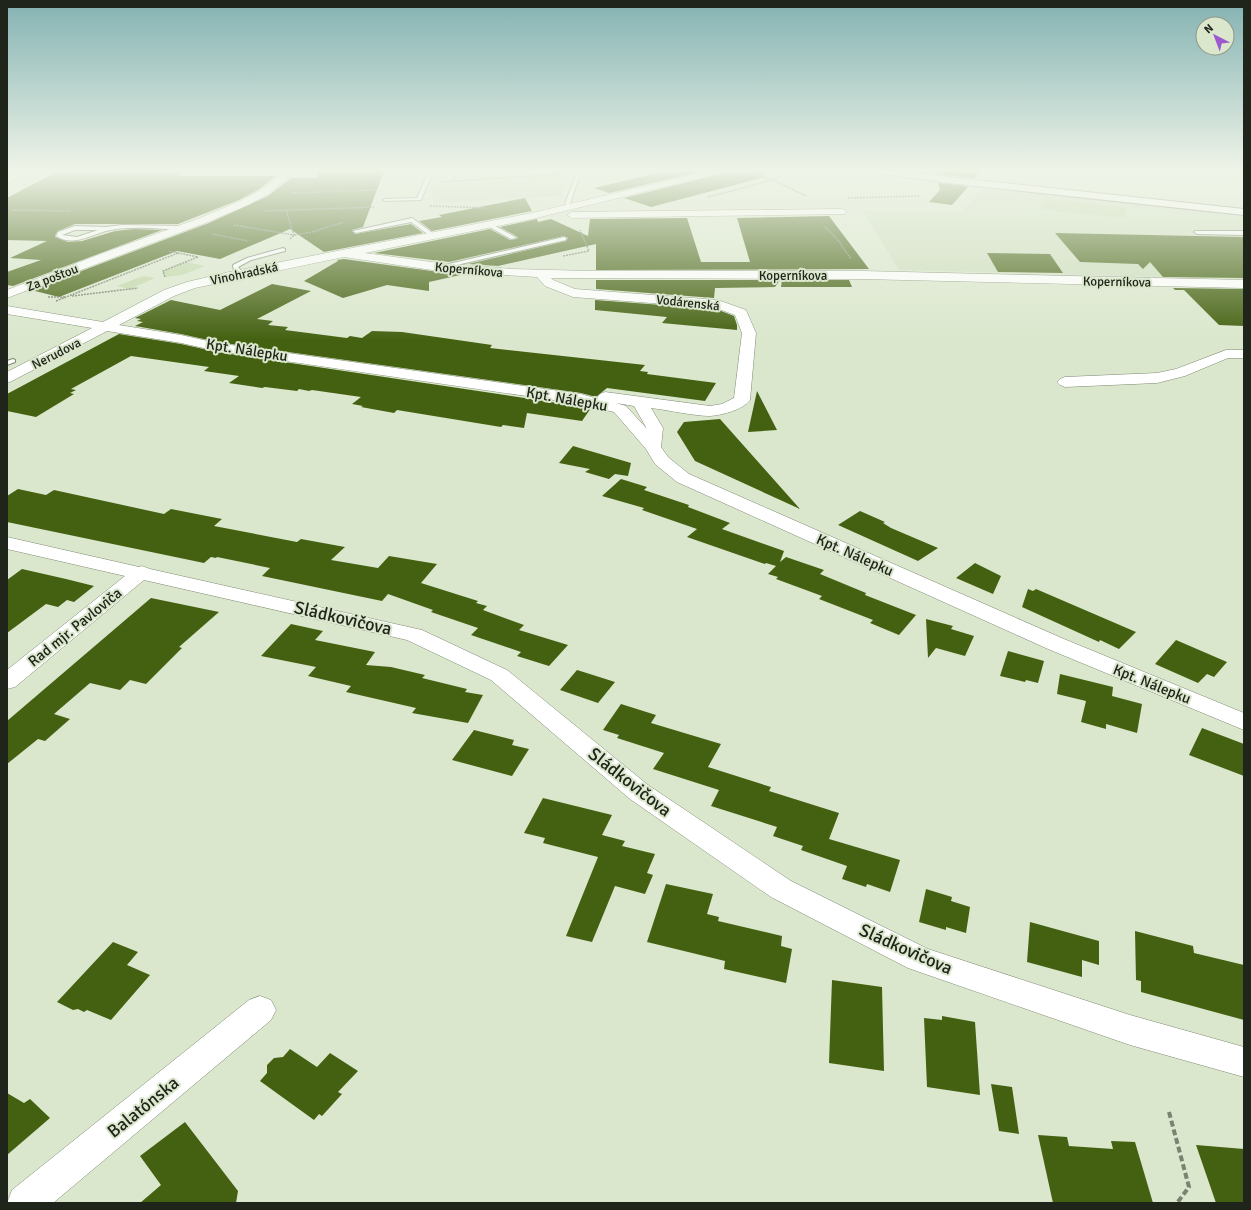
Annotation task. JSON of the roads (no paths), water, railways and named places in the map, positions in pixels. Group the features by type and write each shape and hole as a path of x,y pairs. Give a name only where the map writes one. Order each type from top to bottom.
{"street":[{"name":"Vinohradská","path":"106,327 169,293 191,285 240,273 472,227"},
{"name":"Za poštou","path":"7,294 183,228"},
{"name":"Koperníkova","path":"343,253 439,267 541,274 862,275 1244,284"},
{"name":"Vodárenská","path":"541,274 549,283 573,293 718,304 741,313 749,333 742,400 726,408 710,411 640,402"},
{"name":"Kpt. Nálepku","path":"7,310 181,339 217,347 581,400 620,409 653,447 661,460 682,478 1056,644 1244,722"},
{"path":"14,323 34,315"},
{"name":"Nerudova","path":"7,378 106,327"},
{"path":"181,339 226,341 640,402 655,428 653,447"},
{"path":"1065,382 1157,378 1180,372 1226,354 1244,354"},
{"name":"Sládkovičova","path":"7,543 142,572 414,635 498,674 639,792 781,889 919,959 1130,1030 1244,1062"},
{"name":"Rad mjr. Pavloviča","path":"7,682 142,572"},
{"name":"Balatónska","path":"25,1203 260,1010"}],"lane":[{"path":"106,229 88,236 77,238 61,237 58,234 75,228 106,229 118,227"},
{"path":"150,227 183,228"},
{"path":"356,231 374,227"},
{"path":"421,227 432,236"},
{"path":"494,227 513,238"},
{"path":"1197,232 1244,233"},
{"path":"439,267 564,239"},
{"path":"240,273 237,272 235,266 248,259 283,250"}]}
